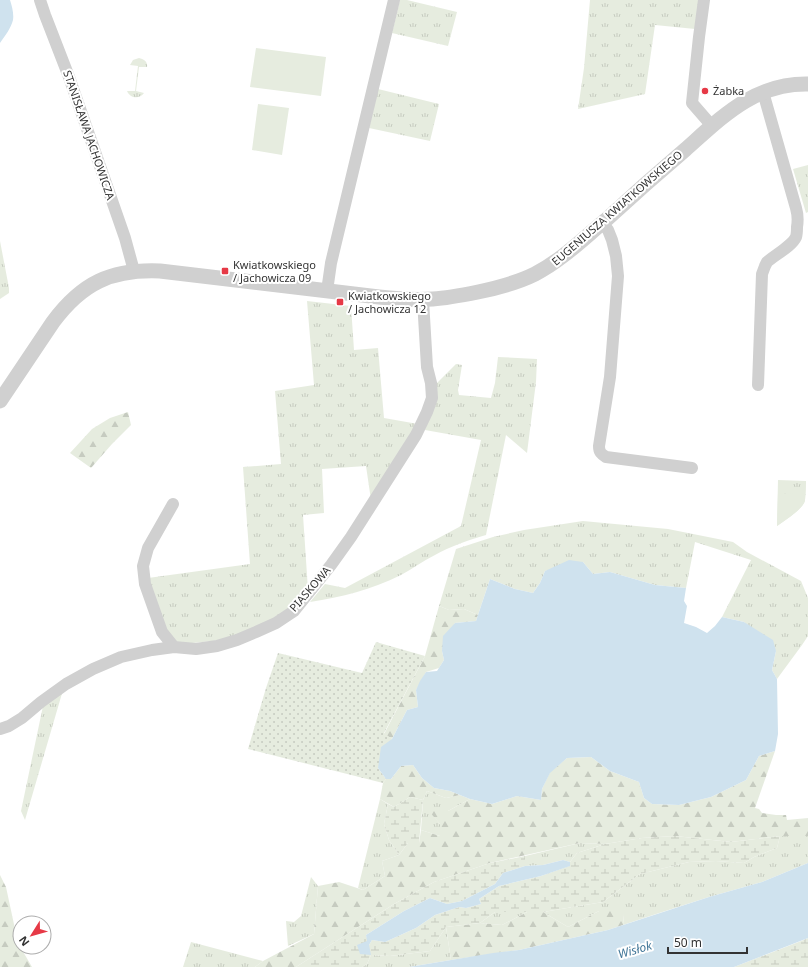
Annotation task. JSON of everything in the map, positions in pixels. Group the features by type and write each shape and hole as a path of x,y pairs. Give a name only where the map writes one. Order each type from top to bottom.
{"street":[{"name":"STANISŁAWA JACHOWICZA","path":"40,0 72,84 125,238 134,271"},
{"path":"327,292 331,263 394,0"},
{"path":"704,0 692,103 712,126"},
{"name":"EUGENIUSZA KWIATKOWSKIEGO","path":"0,401 61,310 72,299 82,291 108,277 134,271 160,272 407,300 434,299 467,294 518,282 559,259 739,104 774,88 808,84"},
{"path":"758,385 762,274 764,266 767,262 796,238 798,221 798,215 763,92"},
{"path":"602,223 608,230 612,240 616,256 618,276 610,377 599,451 606,457 692,468"},
{"name":"PIASKOWA","path":"0,729 9,726 22,718 66,684 93,669 121,657 174,647 196,649 217,646 238,640 276,623 294,610 331,565 351,537 416,435 428,412 432,398 431,383 427,367 423,300"},
{"path":"173,504 148,548 143,566 146,584 162,632 174,647"}],"green space":[{"path":"400,0 407,0 457,12 448,46 392,33"},
{"path":"590,0 699,0 695,29 655,25 645,94 578,109 584,68"},
{"path":"256,48 326,57 321,96 250,87"},
{"path":"139,58 145,61 147,67 139,67 136,91 144,93 140,97 132,97 127,91 135,91 138,66 130,65 133,60"},
{"path":"378,89 439,104 430,141 369,128"},
{"path":"258,104 289,108 282,155 252,150"},
{"path":"808,165 808,212 806,213 793,169"},
{"path":"0,241 9,293 0,299"},
{"path":"307,301 351,306 354,350 378,348 384,418 418,424 371,500 366,466 322,469 324,513 303,515 308,590 291,611 255,630 222,640 183,644 172,640 167,635 148,578 250,564 243,467 281,464 275,391 314,385"},
{"path":"498,357 537,359 536,382 527,453 506,435 486,535 447,549 401,575 379,585 334,598 310,602 325,584 345,588 461,526 481,440 425,430 434,386 456,364 462,365 458,390 459,395 491,398 495,383"},
{"path":"128,412 131,425 91,468 70,453 92,429 110,418"},
{"path":"778,480 806,481 806,488 805,500 801,507 777,526"},
{"path":"778,493 805,494 805,501 797,512 777,526"},
{"path":"583,521 668,529 733,542 747,552 801,581 808,598 808,636 777,679 772,670 776,651 744,622 722,617 751,560 695,542 686,588 655,585 610,572 593,574 583,562 545,571 540,583 533,593 515,589 490,579 478,615 464,609 449,610 439,606 456,549 493,537 524,530"},
{"path":"439,606 449,610 464,609 478,615 476,621 455,623 442,651 444,660 439,668 426,672 416,690 418,707 407,710 392,739 384,734 425,656"},
{"path":"376,642 425,656 384,733 392,739 378,768 386,779 383,783 248,749 278,653 362,673"},
{"path":"63,690 25,820 21,811 43,706"},
{"path":"775,751 755,808 759,809 762,813 786,815 787,820 808,818 808,836 780,836 731,842 675,836 642,838 605,844 580,843 490,863 434,882 394,904 296,967 255,967 263,961 314,934 318,886 339,882 363,890 385,876 382,861 399,855 408,843 419,843 421,830 440,836 440,824 428,810 443,808 448,811 470,799 492,804 517,796 541,800 542,789 550,772 567,758 591,757 610,771 639,782 644,798 652,804 679,805 711,797 746,780 759,756"},
{"path":"413,765 422,778 434,788 450,791 460,795 446,798 427,791 423,800 410,797 394,807 380,799 383,783 386,779 391,779 401,766"},
{"path":"427,791 446,798 460,795 470,799 448,811 429,810 440,824 440,836 421,830 423,800"},
{"path":"410,797 423,800 419,843 408,843 399,855 389,840 384,824 388,804 394,807"},
{"path":"380,799 388,804 384,824 389,840 399,855 382,861 385,876 363,890 358,888"},
{"path":"675,836 731,842 780,836 777,848 754,857 744,863 716,861 689,862 640,874 603,902 543,912 495,912 480,923 446,927 430,951 390,956 371,955 367,964 362,967 296,967 394,904 434,882 490,863 525,856 525,866 503,873 495,884 462,901 447,904 430,898 404,911 366,935 369,945 372,940 385,942 416,928 435,915 459,907 466,908 481,904 479,899 499,886 541,876 569,866 570,862 577,853 605,844 642,838"},
{"path":"780,836 808,836 808,863 762,882 709,897 623,925 624,915 599,911 568,927 543,912 603,902 640,874 689,862 716,861 744,863 754,857 777,848"},
{"path":"580,843 605,844 577,853 570,862 563,860 543,865 525,866 525,856"},
{"path":"0,875 6,887 12,915 12,955 25,955 32,967 0,967"},
{"path":"311,877 318,886 314,934 288,946 286,921 294,922 301,916"},
{"path":"619,908 624,915 623,925 608,930 519,950 451,960 446,927 480,923 502,925 527,912 543,912 568,927 599,911"},
{"path":"495,912 527,912 502,925 480,923"},
{"path":"446,927 451,960 409,967 362,967 367,964 371,955 390,956 430,951"},
{"path":"808,938 808,967 734,967 801,941"},
{"path":"191,942 263,961 255,967 183,967"}],"water":[{"path":"0,0 10,0 13,10 13,18 9,29 0,43"},
{"path":"569,560 583,562 593,574 610,572 655,585 686,588 684,601 687,606 684,623 707,633 722,617 744,622 773,640 776,651 772,670 777,679 778,734 775,751 759,756 746,780 711,797 679,805 652,804 644,798 639,782 610,771 591,757 567,758 550,773 542,789 541,800 517,796 492,804 470,799 450,791 434,788 422,778 413,765 401,766 391,779 386,779 378,768 381,747 392,739 407,710 418,707 416,690 420,681 426,672 437,671 444,660 442,651 443,636 455,623 476,621 490,579 515,589 533,593 540,583 545,571"},
{"path":"563,860 570,862 570,866 541,876 499,886 479,899 481,904 466,908 459,907 435,915 416,928 385,942 372,940 369,945 371,955 360,954 357,945 367,941 366,935 404,911 430,898 447,904 462,901 495,884 503,873 525,866 543,865"},
{"name":"Wisłok","path":"808,863 808,938 734,967 409,967 519,950 608,930 709,897 762,882"}],"place":[{"name":"Żabka","path":"705,91"},
{"name":"Kwiatkowskiego / Jachowicza 09","path":"225,271"},
{"name":"Kwiatkowskiego / Jachowicza 12","path":"340,302"}]}
